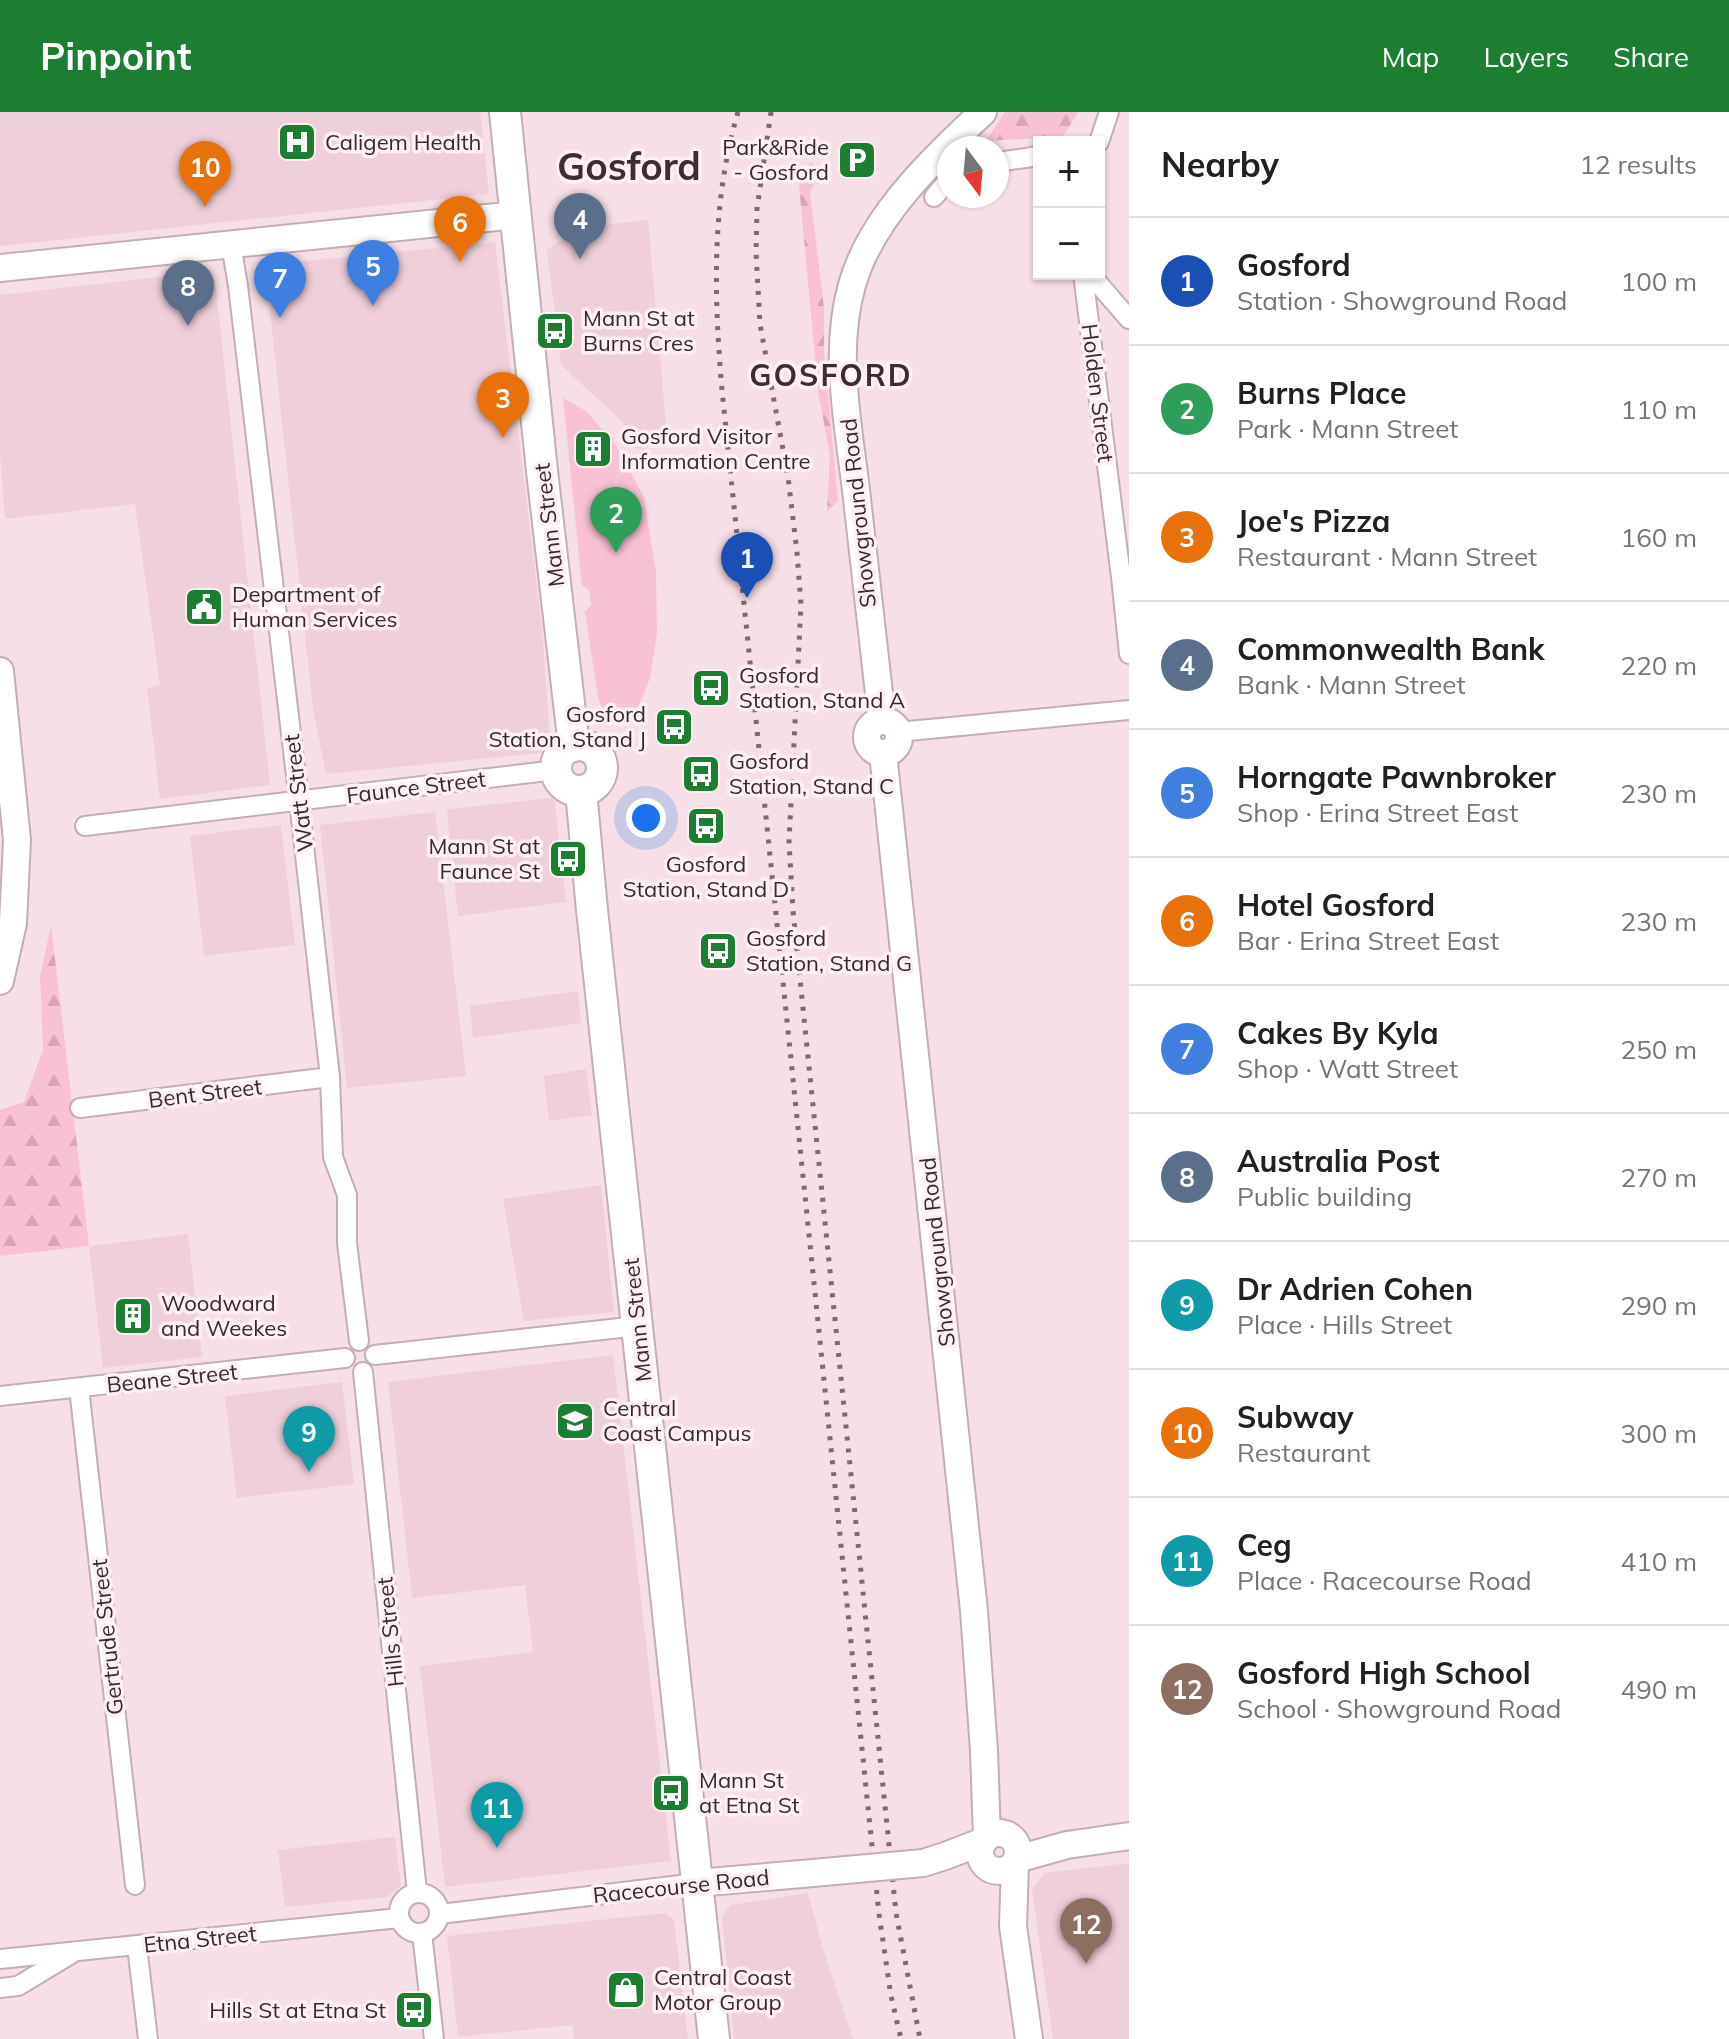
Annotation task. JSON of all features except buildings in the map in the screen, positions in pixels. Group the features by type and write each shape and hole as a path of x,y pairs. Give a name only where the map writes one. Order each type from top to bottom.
{"main road":[{"name":"Mann Street","path":"505,112 574,746"},
{"path":"574,746 596,752 602,765 599,780 581,791 561,784 556,770 559,757 574,746"},
{"name":"Mann Street","path":"581,791 714,2039"}],"street":[{"name":"Showground Road","path":"983,112 941,151 893,206 869,244 852,284 842,340 846,401 890,726 876,722 868,729 866,740 872,750 883,753 974,1611 984,1751 999,1850 1001,1892 1013,1926 1029,2039"},
{"path":"1101,136 1109,112"},
{"path":"1009,160 1033,157"},
{"path":"934,197 937,193"},
{"path":"0,268 516,215"},
{"name":"Watt Street","path":"231,244 330,1077 333,1157 347,1195 347,1243 359,1341"},
{"name":"Holden Street","path":"1084,280 1129,654"},
{"path":"1095,280 1129,319"},
{"path":"0,671 17,840 13,923 0,981"},
{"path":"890,726 1129,710"},
{"name":"Faunce Street","path":"85,826 556,770"},
{"name":"Bent Street","path":"80,1108 330,1077"},
{"path":"375,1355 638,1326"},
{"path":"359,1341 372,1347 375,1355 374,1364 363,1372 353,1371 345,1358 347,1349 359,1341"},
{"name":"Beane Street","path":"0,1396 345,1358"},
{"name":"Hills Street","path":"363,1372 417,1892"},
{"name":"Gertrude Street","path":"79,1388 135,1885"},
{"name":"Racecourse Road","path":"440,1914 697,1883 923,1863 999,1850 1129,1836"},
{"path":"417,1892 431,1896 440,1914 432,1929 422,1933 410,1931 399,1918 402,1901 417,1892"},
{"name":"Etna Street","path":"0,1959 399,1918"},
{"path":"422,1933 434,2039"},
{"path":"137,1946 148,2039"},
{"path":"0,1988 18,1986 77,1951"}],"shaded area":[{"path":"0,112 480,112 489,194 0,246"},
{"path":"648,220 667,436 643,450 636,448 623,422 561,365 547,250 578,228"},
{"path":"495,242 542,628 551,752 326,774 313,709 265,265"},
{"path":"214,271 270,785 160,799 147,688 160,685 135,504 5,519 0,453 0,295"},
{"path":"553,798 566,902 458,916 449,809"},
{"path":"435,812 466,1076 347,1088 320,825"},
{"path":"281,825 295,945 204,956 190,836"},
{"path":"578,991 581,1023 473,1038 470,1006"},
{"path":"586,1069 592,1115 549,1121 544,1076"},
{"path":"601,1185 614,1312 524,1321 503,1199"},
{"path":"188,1234 202,1357 103,1368 89,1246"},
{"path":"613,1355 671,1861 445,1887 420,1666 533,1652 525,1585 412,1598 388,1382"},
{"path":"342,1382 354,1484 237,1498 225,1396"},
{"path":"395,1837 401,1885 388,1897 285,1907 278,1850"},
{"path":"1129,1863 1129,2039 1053,2039 1032,1889 1045,1873"},
{"path":"808,1893 853,2039 734,2039 722,1916 731,1905"},
{"path":"666,1913 674,1920 688,2039 574,2039 572,2025 458,2037 447,1936"}],"green space":[{"path":"1005,112 1078,112 1064,136 1009,140 1009,136 989,136"},
{"path":"811,162 820,173 810,192 824,308 824,351 838,501 827,512 830,456 818,390 799,185"},
{"path":"563,398 586,411 615,444 644,497 656,572 657,633 650,678 639,706 621,716 605,714 598,698 585,612 591,605 589,590 582,586"},
{"path":"51,925 89,1246 0,1256 0,1110 24,1102 43,1050 40,976"}],"railway":[{"path":"738,112 729,146 719,215 716,285 722,390 879,1914 901,2039"},
{"path":"771,112 757,209 756,253 760,324 788,477 801,605 789,841 793,911 896,1913 920,2039"}],"place":[{"name":"Caligem Health","path":"297,142"},
{"name":"Park&Ride - Gosford","path":"857,160"},
{"name":"Subway","path":"205,207"},
{"name":"Commonwealth Bank","path":"580,259"},
{"name":"Hotel Gosford","path":"460,262"},
{"name":"Horngate Pawnbroker","path":"373,306"},
{"name":"Cakes By Kyla","path":"280,318"},
{"name":"Australia Post","path":"188,326"},
{"name":"Mann St at Burns Cres","path":"555,331"},
{"name":"Joe's Pizza","path":"503,438"},
{"name":"Gosford Visitor Information Centre","path":"593,449"},
{"name":"Burns Place","path":"616,553"},
{"name":"Gosford","path":"747,598"},
{"name":"Department of Human Services","path":"204,607"},
{"name":"Gosford Station, Stand A","path":"711,688"},
{"name":"Gosford Station, Stand J","path":"674,727"},
{"name":"Gosford Station, Stand C","path":"701,774"},
{"name":"Gosford Station, Stand D","path":"706,826"},
{"name":"Mann St at Faunce St","path":"568,859"},
{"name":"Gosford Station, Stand G","path":"718,951"},
{"name":"Woodward and Weekes","path":"133,1316"},
{"name":"Central Coast Campus","path":"575,1421"},
{"name":"Dr Adrien Cohen","path":"309,1472"},
{"name":"Mann St at Etna St","path":"671,1793"},
{"name":"Ceg","path":"497,1848"},
{"name":"Gosford High School","path":"1086,1964"},
{"name":"Central Coast Motor Group","path":"626,1990"},
{"name":"Hills St at Etna St","path":"414,2010"}],"district":[{"name":"Gosford","path":"629,167"},
{"name":"GOSFORD","path":"831,376"}]}
